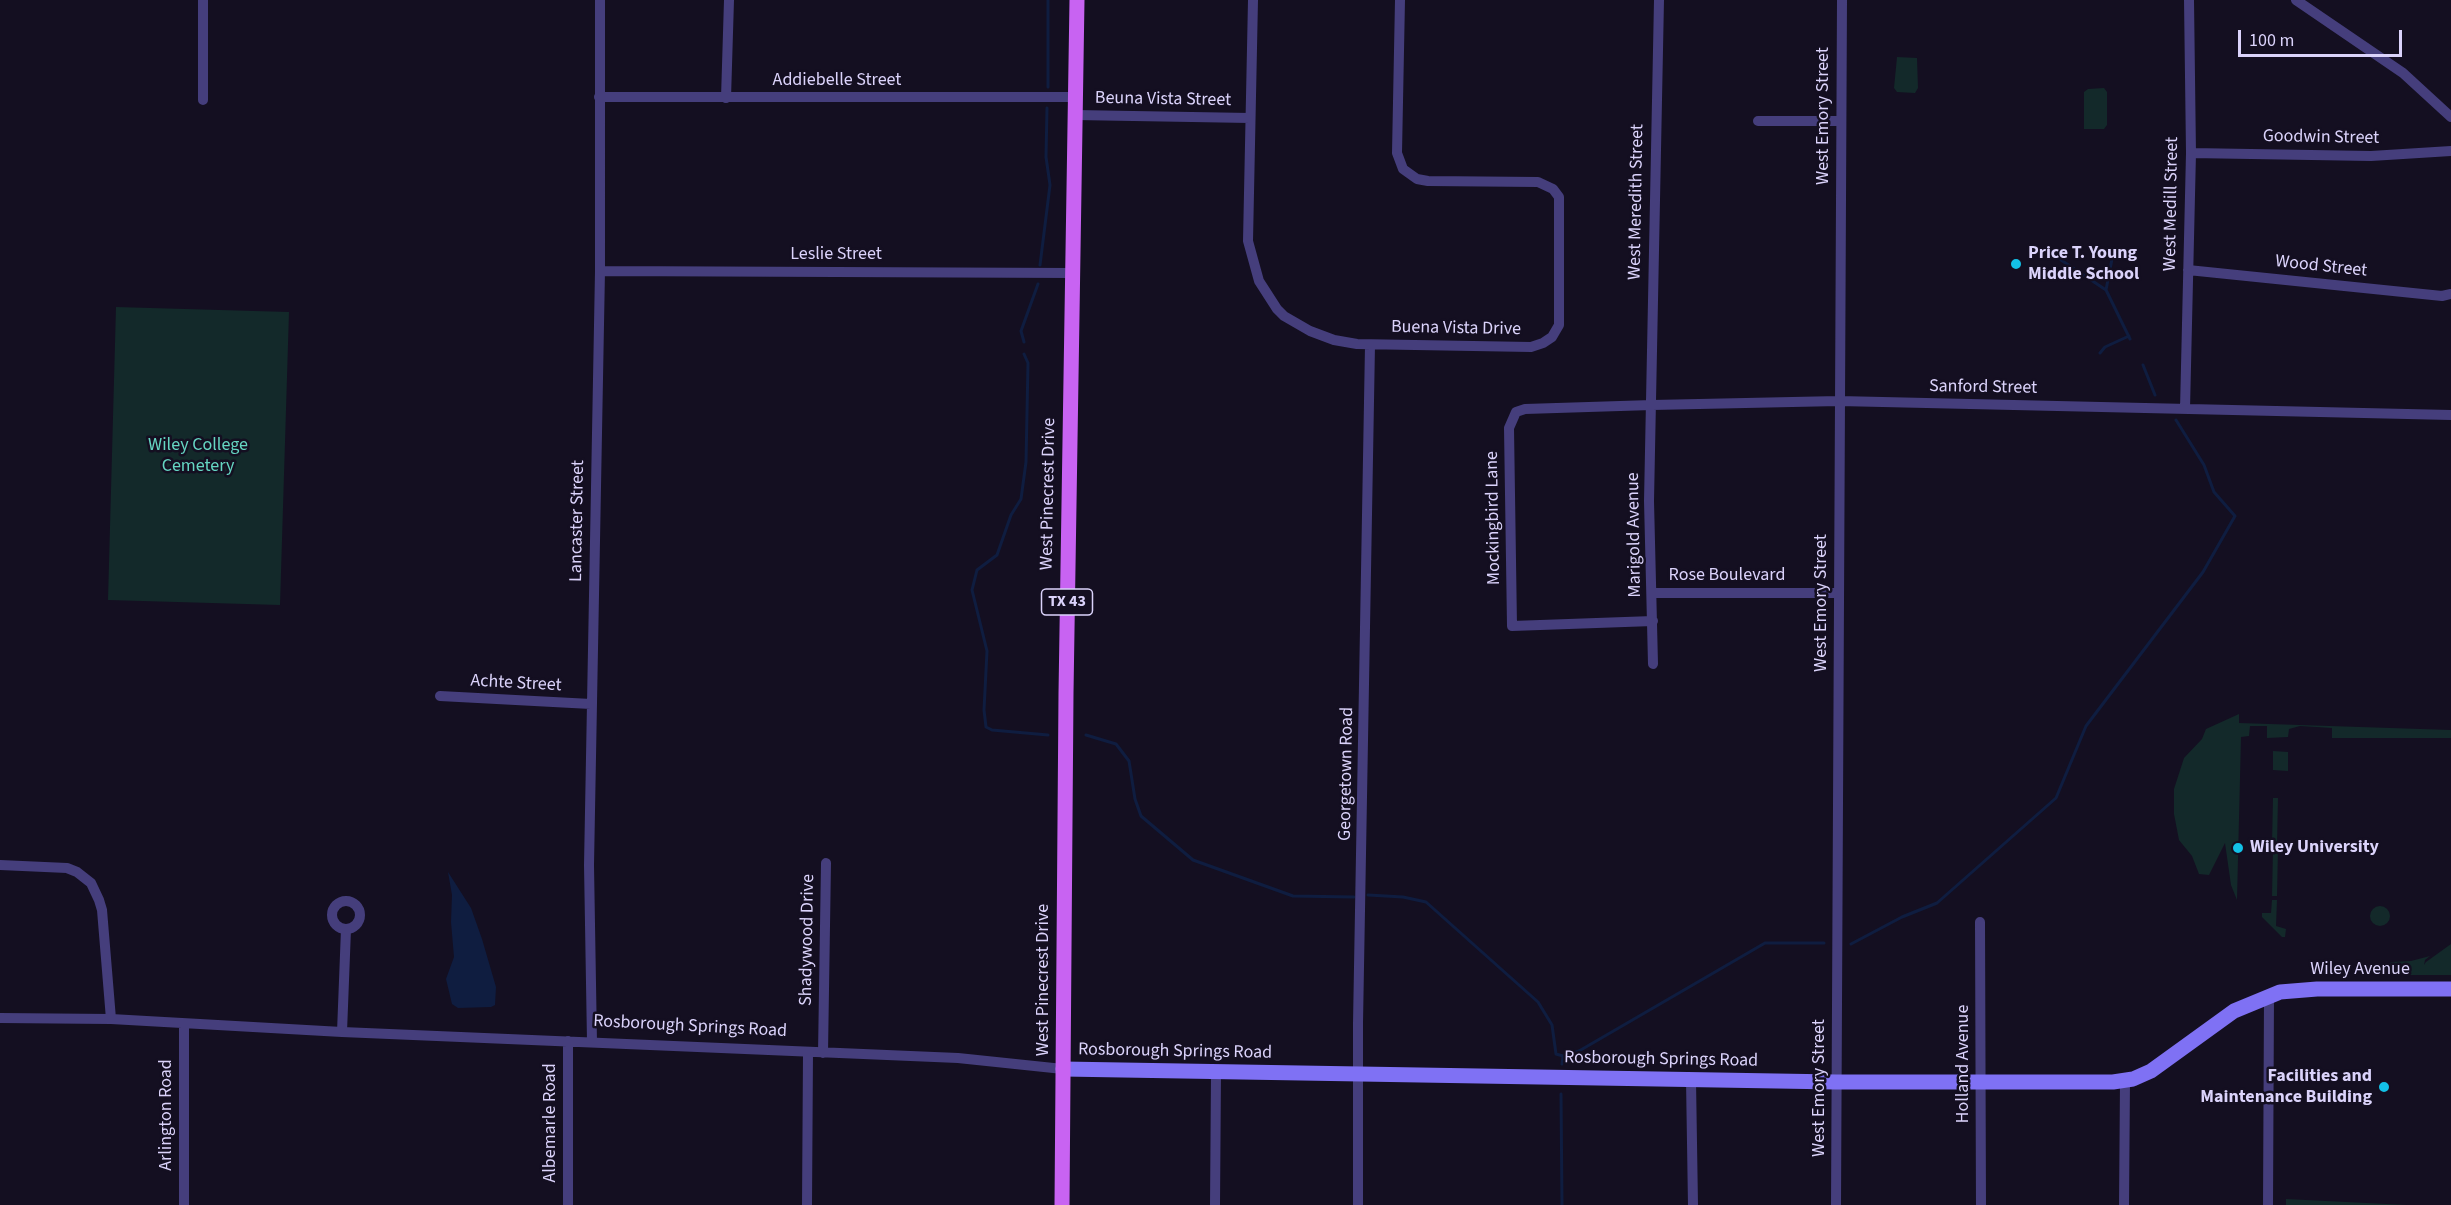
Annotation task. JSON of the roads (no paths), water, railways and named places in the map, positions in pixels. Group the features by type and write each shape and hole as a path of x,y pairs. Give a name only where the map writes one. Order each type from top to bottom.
{"main road":[{"name":"West Pinecrest Drive","path":"1062,1205 1077,0"}],"street":[{"path":"203,0 203,100"},
{"name":"Lancaster Street","path":"592,1042 589,865 600,271 600,0"},
{"path":"726,98 729,0"},
{"name":"Buena Vista Drive","path":"1253,0 1248,241 1255,269 1264,291 1284,316 1310,331 1334,340 1370,345 1531,347 1543,343 1552,337 1559,325 1560,316 1559,197 1553,189 1538,182 1422,181 1412,177 1400,164 1397,153 1400,0"},
{"name":"West Meredith Street","path":"1652,405 1651,339 1659,0"},
{"name":"West Emory Street","path":"1836,1205 1842,0"},
{"name":"West Medill Street","path":"2185,409 2191,153 2189,0"},
{"path":"2295,0 2377,54 2450,114"},
{"name":"Addiebelle Street","path":"599,97 1076,98"},
{"name":"Beuna Vista Street","path":"1075,115 1250,118"},
{"path":"1758,122 1840,121"},
{"name":"Goodwin Street","path":"2191,153 2371,156 2451,151"},
{"name":"Wood Street","path":"2188,270 2442,296 2451,294"},
{"name":"Leslie Street","path":"600,271 1072,273"},
{"name":"Georgetown Road","path":"1358,1205 1358,1075 1370,345"},
{"name":"Sanford Street","path":"1516,412 1652,405 1839,401 2451,415"},
{"name":"Marigold Avenue","path":"1652,405 1649,501 1653,664"},
{"name":"Mockingbird Lane","path":"1516,412 1509,428 1512,626 1653,621"},
{"name":"Rose Boulevard","path":"1652,593 1838,593"},
{"name":"Achte Street","path":"440,696 591,704"},
{"name":"Shadywood Drive","path":"823,1053 826,863"},
{"path":"0,865 68,868 90,883 102,910 111,1019"},
{"name":"Holland Avenue","path":"1980,922 1981,1205"},
{"path":"342,1032 346,929"},
{"name":"Wiley Avenue","path":"2269,996 2309,989 2451,990"},
{"path":"2268,1205 2269,996"},
{"name":"Rosborough Springs Road","path":"0,1018 111,1019 342,1032 972,1059 1063,1069 1980,1084 2125,1081 2151,1071 2223,1019 2244,1006 2269,996"},
{"name":"Arlington Road","path":"184,1024 184,1205"},
{"name":"Albemarle Road","path":"567,1205 568,1041"},
{"path":"807,1205 808,1053"},
{"path":"1215,1205 1216,1073"},
{"path":"1691,1080 1693,1205"},
{"path":"2124,1205 2125,1081"}],"water":[{"path":"448,872 471,908 482,939 496,987 495,1005 491,1007 458,1008 452,1004 446,979 454,957 451,922 452,895"}],"waterway":[{"path":"1048,0 1048,87"},
{"path":"1040,265 1050,185 1046,157 1047,108"},
{"path":"2106,290 2112,259"},
{"path":"2061,260 2106,290 2130,339"},
{"path":"1024,342 1021,331 1038,284"},
{"path":"2100,353 2105,347 2129,336"},
{"path":"1024,354 1028,363 1026,462 1021,499 1011,515 997,555 977,570 972,590 987,651 984,710 986,727 992,730 1048,735"},
{"path":"2143,365 2155,395"},
{"path":"1851,944 1902,917 1937,903 2056,798 2086,726 2203,572 2235,516 2214,492 2204,465 2176,420"},
{"path":"1086,735 1116,744 1129,761 1135,799 1141,816 1193,860 1293,896 1354,897"},
{"path":"1368,895 1403,897 1426,902 1538,1002 1552,1025 1556,1054 1563,1056"},
{"path":"1562,1064 1563,1056 1579,1051 1765,943 1824,943"},
{"path":"1561,1094 1562,1205"}],"place":[{"name":"Price T. Young Middle School","path":"2016,264"},
{"name":"Wiley University","path":"2238,848"},
{"name":"Facilities and Maintenance Building","path":"2384,1087"}],"park label":[{"name":"Wiley College Cemetery","path":"198,456"}]}
